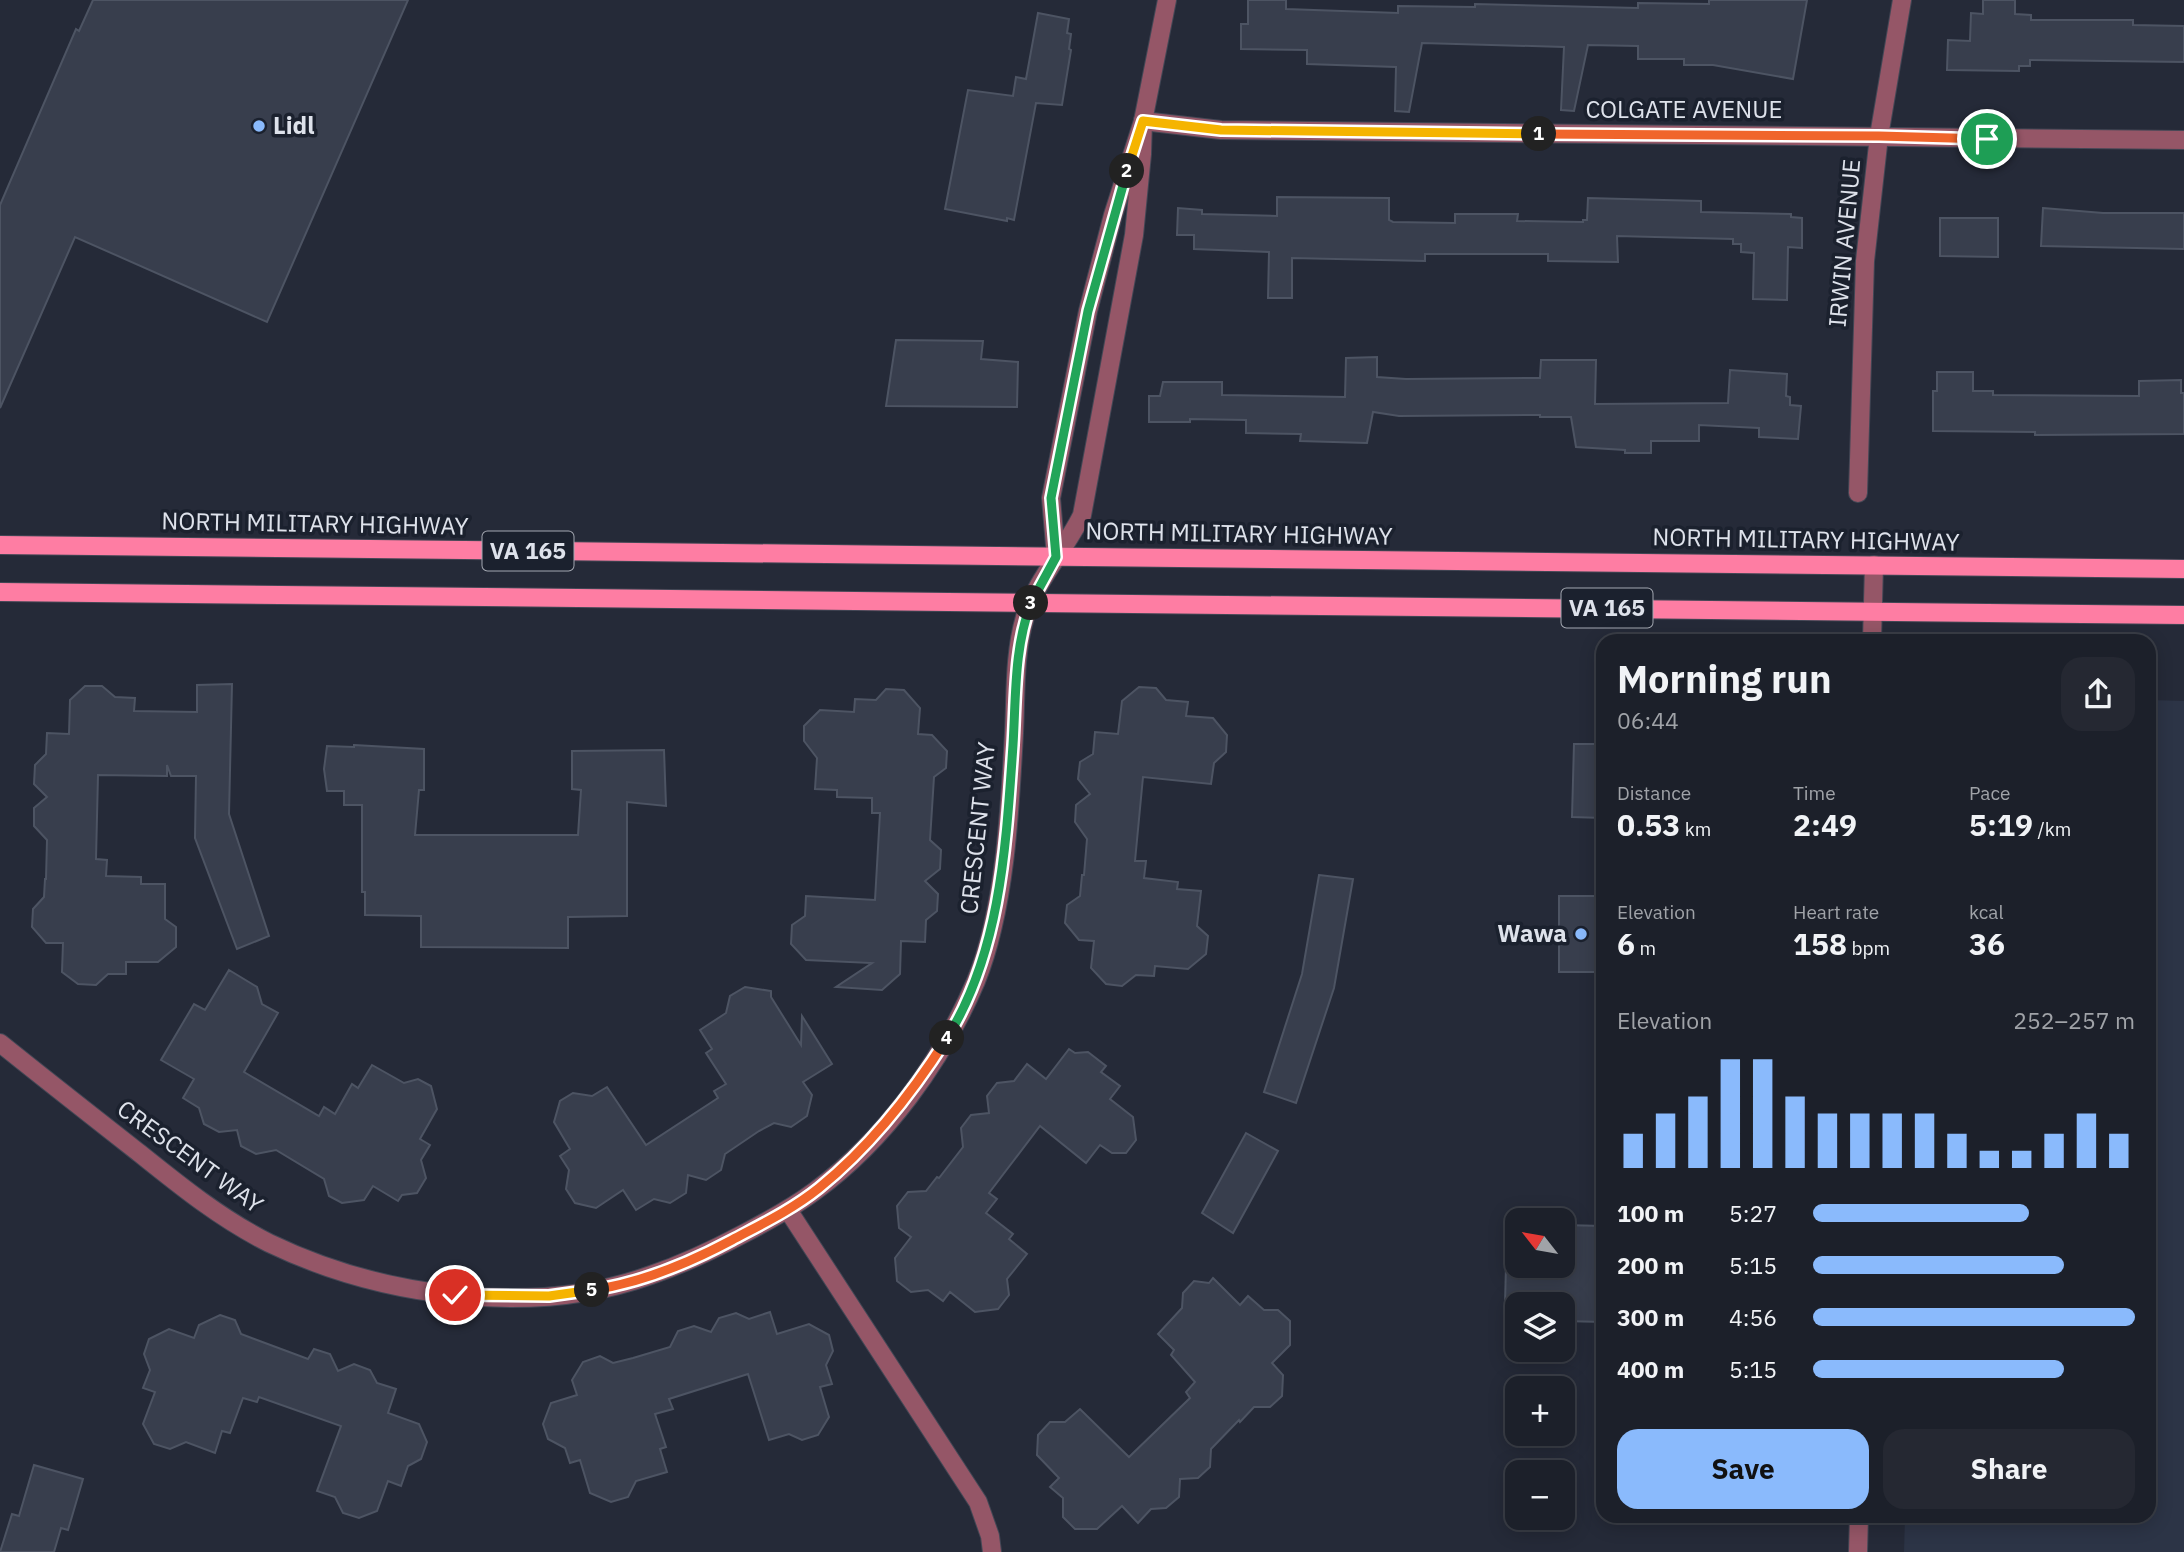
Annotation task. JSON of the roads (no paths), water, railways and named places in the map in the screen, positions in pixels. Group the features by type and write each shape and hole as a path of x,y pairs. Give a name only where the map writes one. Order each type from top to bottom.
{"main road":[{"name":"NORTH MILITARY HIGHWAY","path":"0,545 2184,569"},
{"name":"VA 165","path":"0,592 2184,615"}],"street":[{"path":"1056,557 1051,498 1088,311 1113,215 1143,121 1167,0"},
{"name":"IRWIN AVENUE","path":"1858,493 1865,261 1879,136 1902,0"},
{"name":"COLGATE AVENUE","path":"1143,121 1221,130 2184,140"},
{"name":"CRESCENT WAY","path":"0,1043 229,1221 269,1243 335,1270 394,1286 455,1295 492,1297 549,1296 605,1288 649,1276 711,1251 788,1210 818,1189 855,1157 897,1112 955,1025 977,978 992,927 1003,861 1018,652 1031,602 1056,557 1070,540 1082,515 1134,235 1143,121"},
{"path":"1872,634 1874,565"},
{"path":"788,1210 978,1502 990,1536 992,1552"},
{"path":"1858,1552 1859,1523"}],"place":[{"name":"Lidl","path":"259,126"},
{"name":"Wawa","path":"1581,934"}]}
